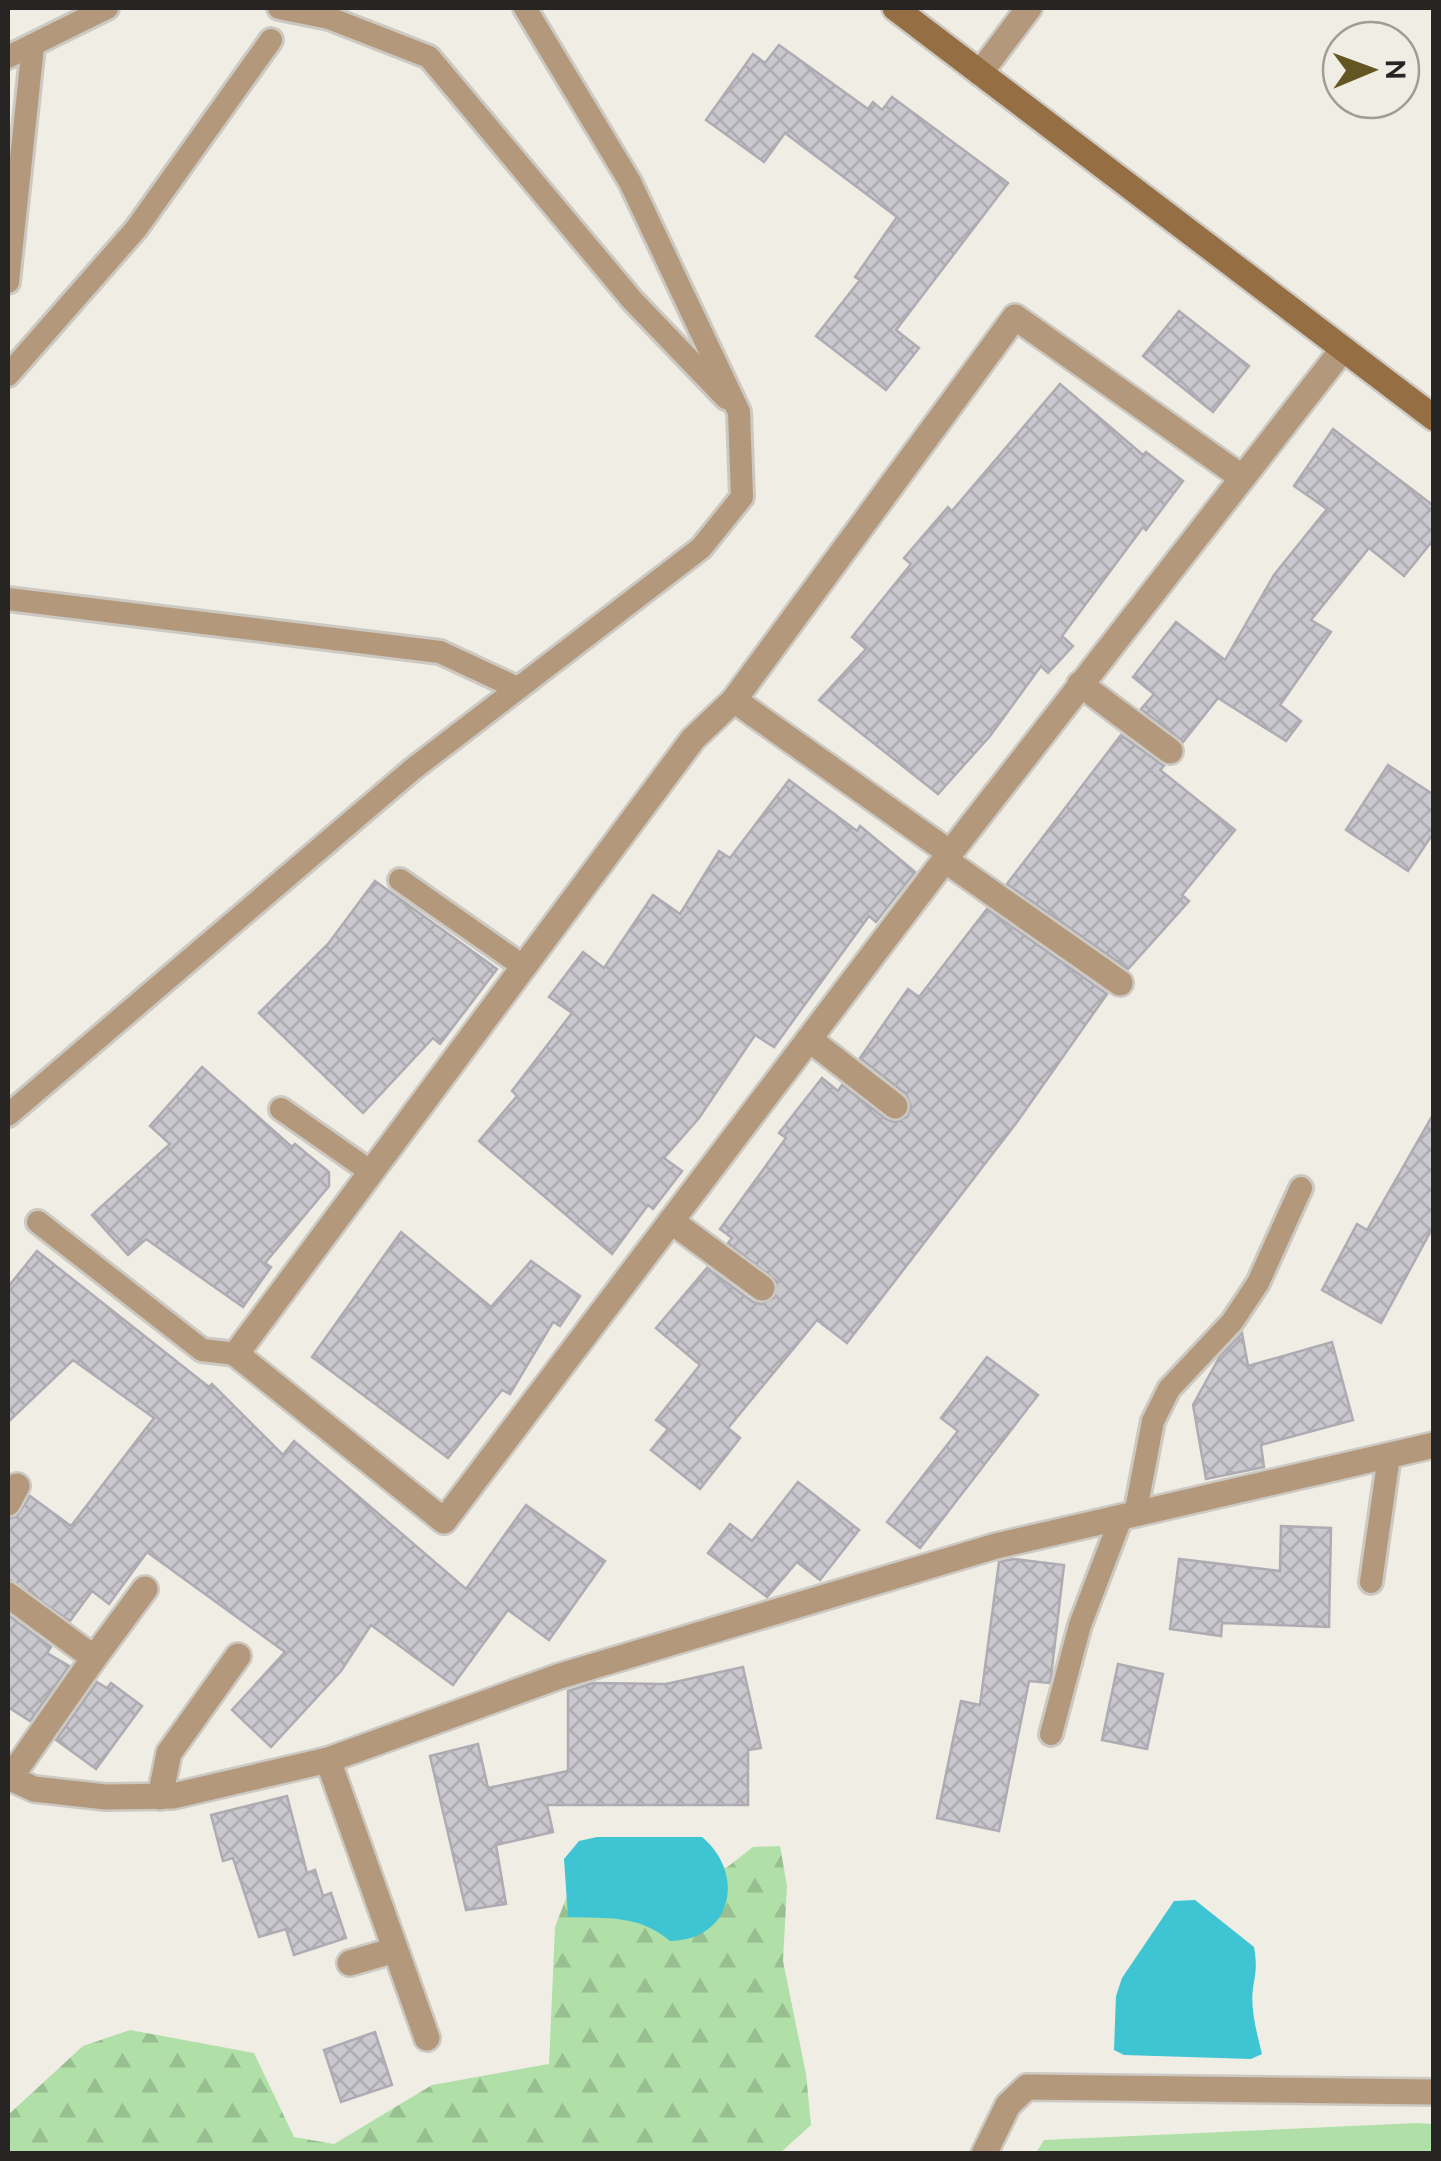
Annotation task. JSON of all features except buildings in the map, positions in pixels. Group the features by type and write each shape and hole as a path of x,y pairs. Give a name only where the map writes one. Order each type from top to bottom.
{"street":[{"path":"895,8 1434,418"},
{"path":"980,72 1029,8"},
{"path":"1240,476 1014,316 734,700 693,739 236,1354 444,1521 1080,684 1342,349"},
{"path":"1080,684 1170,751"},
{"path":"734,700 1120,983"},
{"path":"810,1039 895,1106"},
{"path":"671,1221 762,1288"},
{"path":"145,1590 9,1777 34,1789 106,1797 160,1796 328,1760 560,1676 996,1546 1434,1445"},
{"path":"8,1595 94,1658"},
{"path":"160,1796 169,1753 238,1656"},
{"path":"328,1760 427,2038"},
{"path":"350,1963 395,1950"},
{"path":"984,2154 1008,2105 1028,2087 1434,2092"}],"lane":[{"path":"8,57 107,8"},
{"path":"279,8 329,18 429,57 632,300 739,412"},
{"path":"8,1115 515,687 701,548 742,497 739,412 630,182 525,8"},
{"path":"8,375 136,229 271,40"},
{"path":"8,282 33,46"},
{"path":"8,599 440,652 515,687"},
{"path":"400,880 524,967"},
{"path":"282,1109 371,1172"},
{"path":"1052,1734 1080,1624 1128,1517 1153,1421 1169,1389 1232,1322 1258,1283 1300,1188"},
{"path":"38,1222 202,1350 236,1354"},
{"path":"1371,1582 1389,1456"}],"green space":[{"path":"780,1846 787,1886 783,1961 806,2074 811,2125 780,2153 8,2154 8,2115 83,2046 130,2030 254,2053 294,2137 334,2144 432,2085 549,2064 555,1927 585,1849 671,1849 726,1868 753,1847"},
{"path":"1433,2124 1433,2153 1036,2153 1044,2140"}],"water":[{"path":"597,1837 702,1837 716,1852 728,1886 719,1917 708,1930 670,1941 634,1922 568,1917 564,1859 579,1841"},
{"path":"1195,1900 1254,1947 1252,2004 1262,2054 1251,2059 1124,2055 1114,2050 1116,1996 1122,1978 1174,1901"}]}
